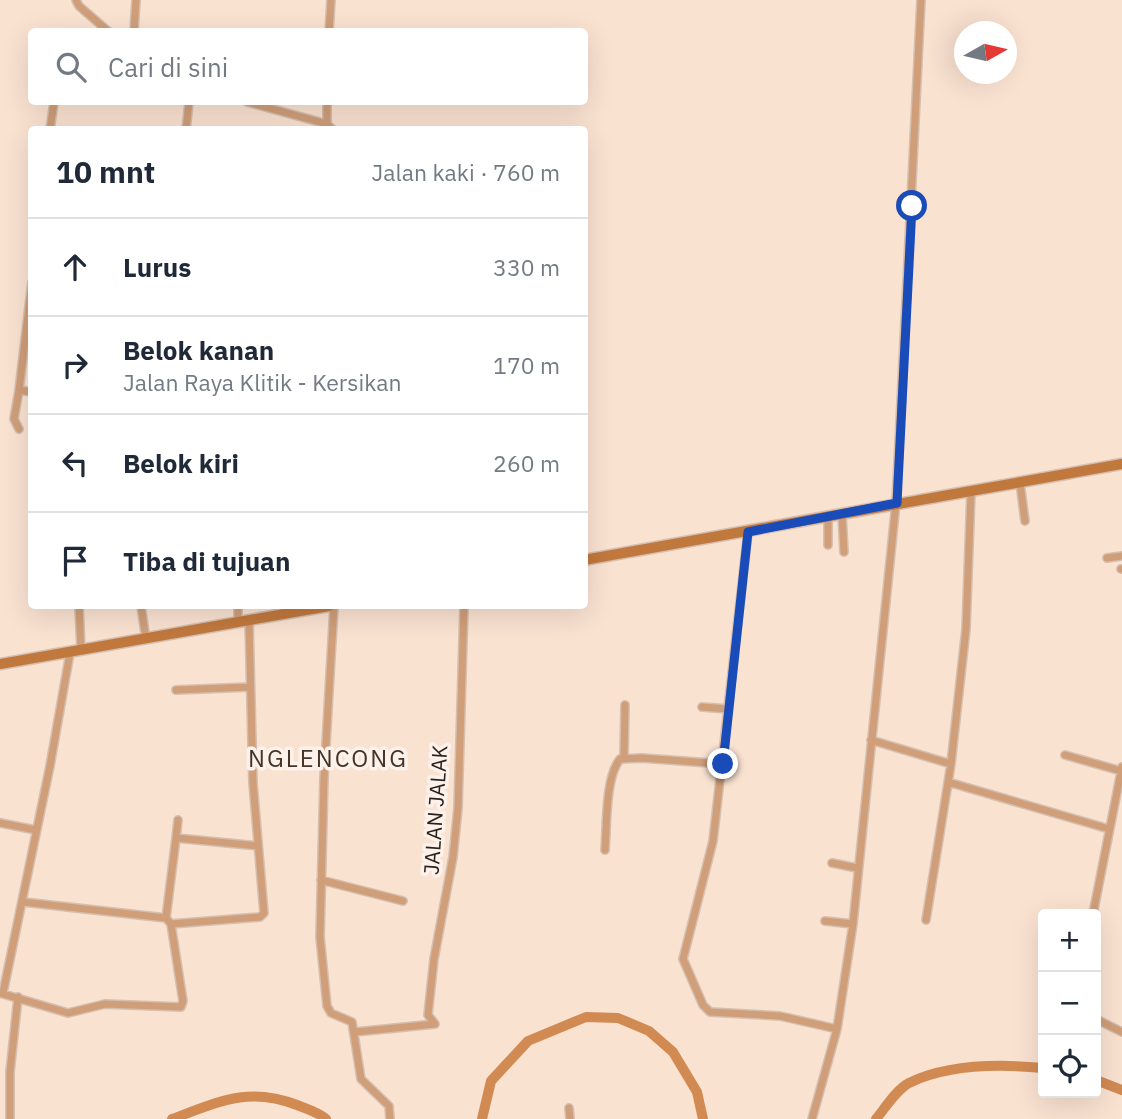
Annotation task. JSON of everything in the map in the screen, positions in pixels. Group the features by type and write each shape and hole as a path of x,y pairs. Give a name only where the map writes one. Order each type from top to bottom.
{"street":[{"path":"76,0 79,6 104,28"},
{"path":"134,28 136,0"},
{"path":"329,28 331,0"},
{"path":"811,1119 836,1029 853,924 897,503 921,0"},
{"path":"51,126 54,105"},
{"path":"186,126 189,105"},
{"path":"256,105 323,126"},
{"path":"327,105 329,126"},
{"path":"19,429 14,419 28,315"},
{"path":"19,390 28,391"},
{"path":"588,559 1122,464"},
{"path":"1020,483 1025,521"},
{"path":"926,920 951,764 965,629 971,492"},
{"path":"842,514 844,552"},
{"path":"828,517 828,545"},
{"path":"748,532 713,841 684,951 684,966 703,1005 710,1012 780,1016 836,1029"},
{"path":"1107,558 1122,556"},
{"path":"79,609 75,652 64,694 23,902 1,993 68,1013 105,1004 181,1007 183,1001 169,921 178,820"},
{"path":"141,609 146,639"},
{"path":"23,902 169,921 262,916 264,912 253,783 250,687 243,622 239,609"},
{"path":"0,664 313,609"},
{"path":"334,609 327,712 320,937 327,1006 331,1013 352,1022 361,1079 389,1106 390,1119"},
{"name":"JALAN JALAK","path":"355,1032 435,1024 428,1015 458,808 464,609"},
{"path":"176,690 250,687"},
{"path":"624,757 625,705"},
{"path":"702,707 728,709"},
{"path":"871,740 951,764"},
{"path":"1065,755 1121,769 1094,909"},
{"path":"605,850 610,784 616,763 624,757 723,764"},
{"path":"948,782 1109,829"},
{"path":"0,823 36,830"},
{"path":"176,838 258,846"},
{"path":"832,863 858,868"},
{"path":"321,880 403,901"},
{"path":"825,921 853,924"},
{"path":"10,1119 10,1072 18,997"},
{"path":"1101,1022 1122,1032"},
{"path":"569,1108 570,1119"}],"waterway":[{"path":"482,1119 491,1081 528,1041 586,1017 618,1018 649,1031 673,1052 697,1092 703,1119"},
{"path":"876,1119 900,1090 924,1077 975,1067 1038,1068"},
{"path":"1101,1082 1122,1090"},
{"path":"172,1119 219,1102 248,1097 279,1099 320,1114 326,1119"}],"district":[{"name":"NGLENCONG","path":"328,759"}],"route":[{"path":"723,764 748,532 897,503 912,206"}]}
